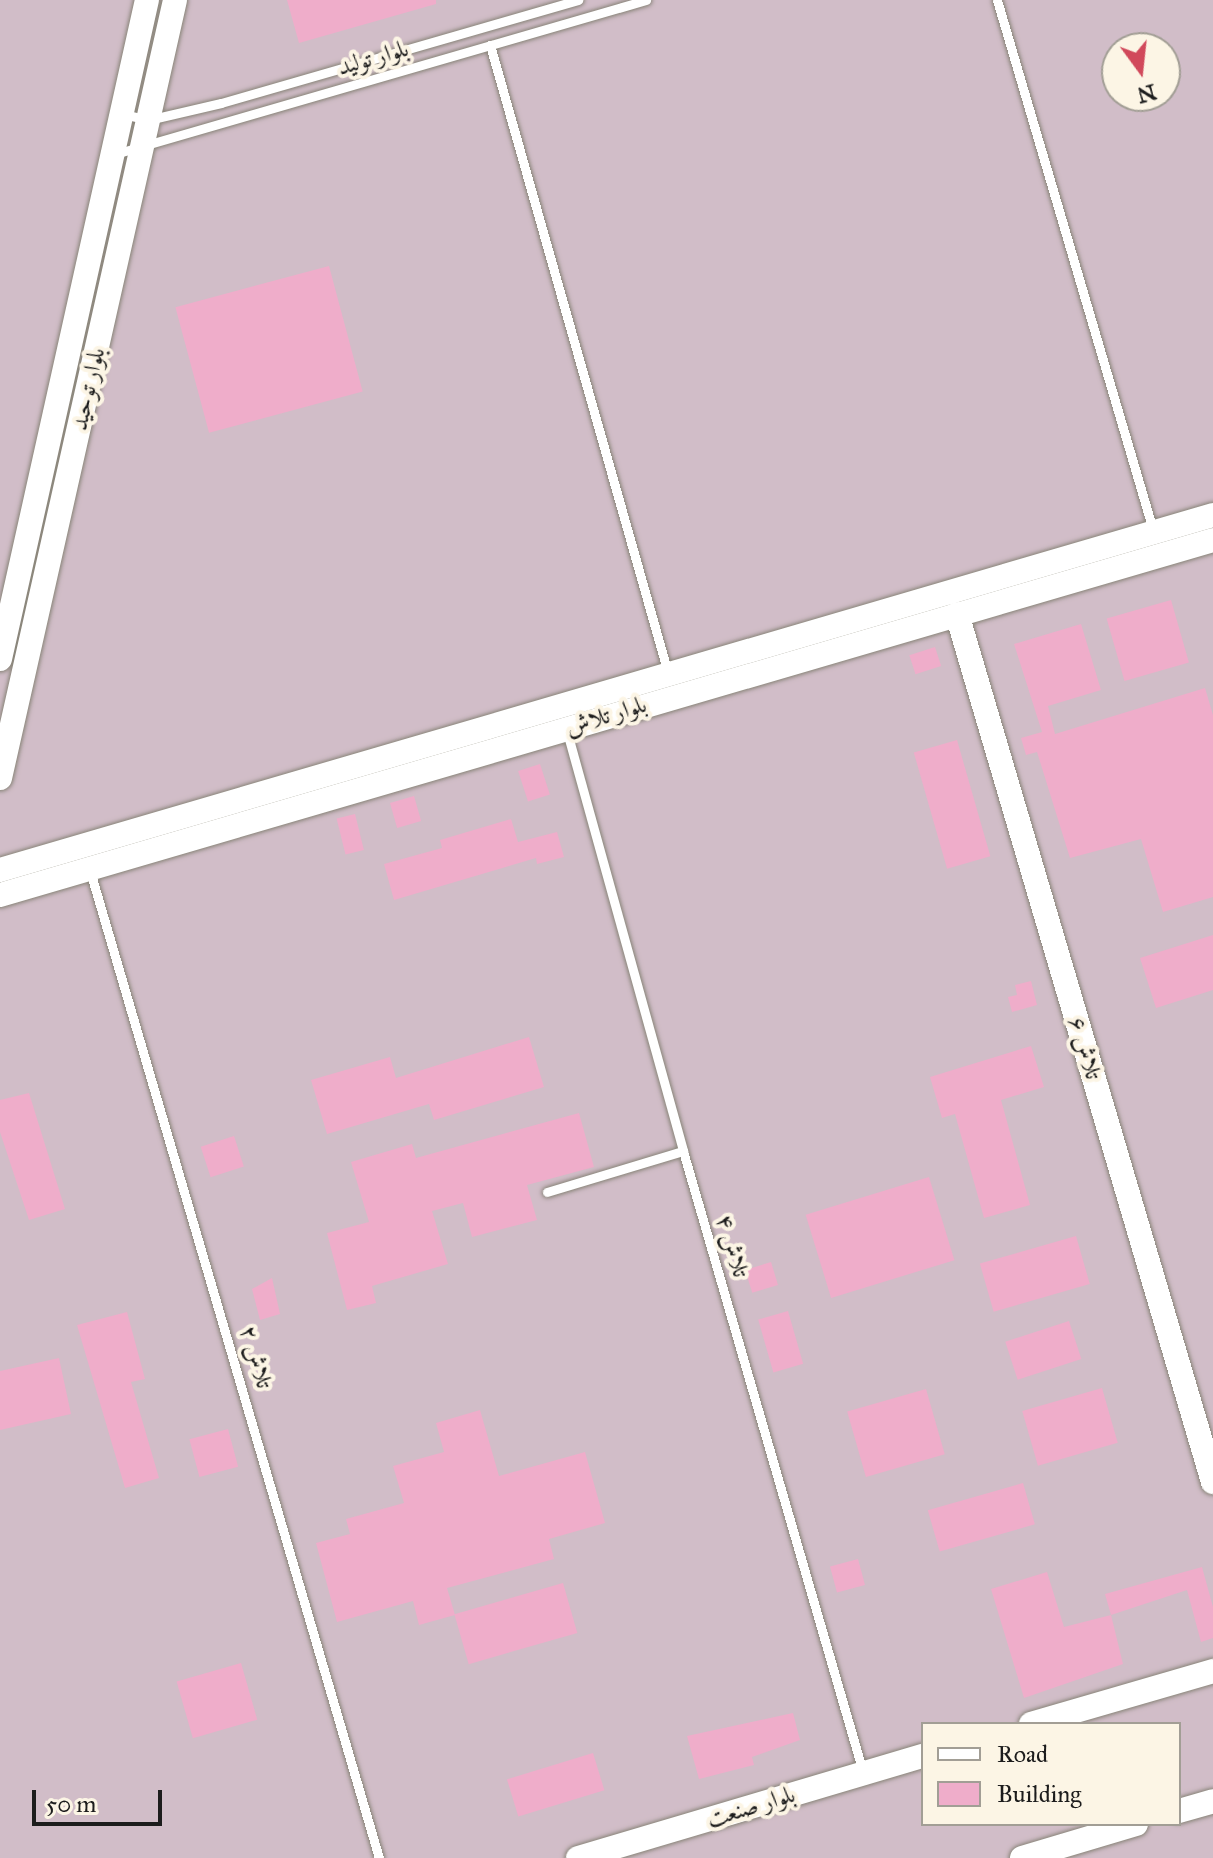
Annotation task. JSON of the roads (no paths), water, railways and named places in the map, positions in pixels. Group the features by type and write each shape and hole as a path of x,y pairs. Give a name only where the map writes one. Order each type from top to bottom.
{"street":[{"name":"بلوار توحید","path":"0,659 6,609 147,0"},
{"name":"بلوار توحید","path":"0,778 175,0"},
{"name":"بلوار تلاش","path":"9,880 672,685 1213,515"},
{"name":"بلوار تلاش","path":"672,685 957,614 1213,540"},
{"name":"تلاش ۶","path":"957,614 1213,1482"},
{"name":"بلوار تلاش","path":"9,880 89,869 563,717"},
{"path":"1038,1722 1213,1671"},
{"name":"بلوار صنعت","path":"578,1858 921,1757"},
{"path":"1181,1810 1213,1801"},
{"path":"1022,1858 1129,1826"}],"lane":[{"name":"بلوار تولید","path":"121,114 148,120 578,0"},
{"name":"بلوار تولید","path":"111,155 646,0"},
{"path":"997,0 1154,532"},
{"path":"555,7 560,25"},
{"path":"490,45 672,685"},
{"path":"388,55 394,73"},
{"path":"6,609 38,614"},
{"name":"تلاش ۴","path":"563,717 683,1151 864,1773"},
{"name":"تلاش ۲","path":"89,869 379,1858"},
{"path":"547,1192 683,1151"}]}
